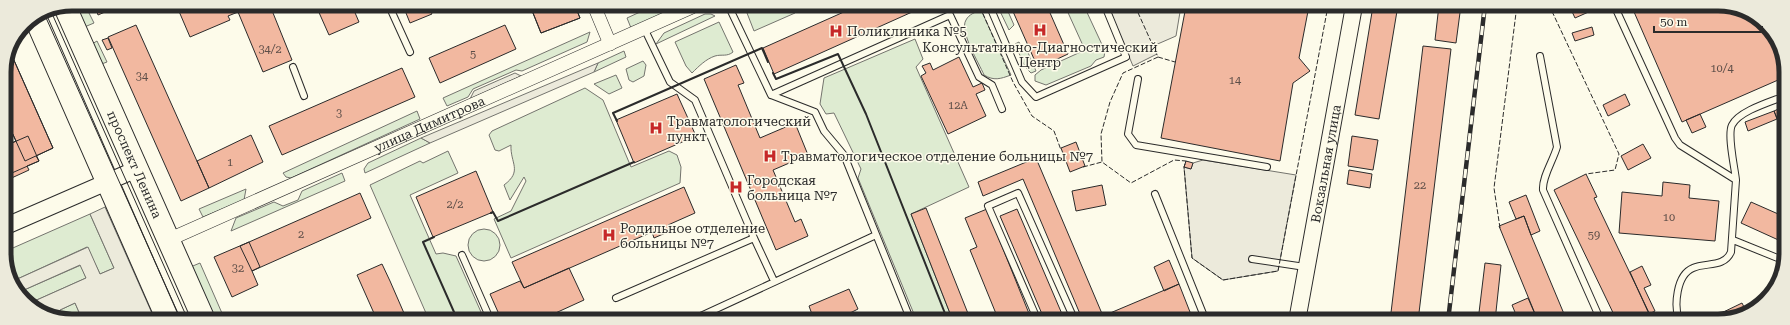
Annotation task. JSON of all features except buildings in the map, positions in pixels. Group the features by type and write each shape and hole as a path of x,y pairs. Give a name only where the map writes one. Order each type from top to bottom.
{"highway":[{"name":"проспект Ленина","path":"67,11 201,314"},
{"path":"37,22 165,314"}],"street":[{"path":"596,11 610,44"},
{"name":"улица Димитрова","path":"168,240 683,11"},
{"name":"Вокзальная улица","path":"1298,314 1353,11"},
{"path":"11,224 137,170"}],"lane":[{"path":"391,11 410,52"},
{"path":"732,11 772,95 815,112 824,131 844,155 908,314"},
{"path":"992,11 1022,82 1036,97 1126,57 1106,11"},
{"path":"1617,11 1680,146 1736,180"},
{"path":"772,95 950,15 979,77 992,85 1002,109"},
{"path":"644,28 670,82 695,100 774,281"},
{"path":"1540,56 1557,147 1553,161 1542,184 1542,190 1598,314"},
{"path":"293,67 304,96"},
{"path":"1138,78 1128,134 1136,145 1267,166"},
{"path":"1679,314 1677,292 1685,274 1692,268 1723,262 1728,258 1732,240 1736,180 1731,126 1740,115 1779,99"},
{"path":"1035,314 988,206 1018,193 1071,314"},
{"path":"1155,194 1203,314"},
{"path":"705,314 876,235"},
{"path":"616,298 754,238"},
{"path":"1732,240 1778,258"},
{"path":"462,255 488,314"},
{"path":"1252,259 1306,268"}],"green space":[{"path":"74,11 88,11 94,23 82,28"},
{"path":"642,11 668,11 631,28 627,18"},
{"path":"751,11 795,11 795,13 754,31 747,13"},
{"path":"981,11 1011,75 997,79 984,75 970,47 965,32 966,20 973,14"},
{"path":"1000,11 1008,11 1014,25 1009,30"},
{"path":"1067,11 1086,11 1105,51 1104,57 1096,60 1091,66 1046,85 1035,81 1035,75 1041,70 1085,50"},
{"path":"705,14 715,16 656,44 664,33"},
{"path":"719,22 733,52 712,57 692,73 686,66 675,42"},
{"path":"590,32 587,42 522,71 516,70 473,89 468,97 447,106 443,98"},
{"path":"915,39 923,59 916,67 969,187 911,214 950,314 914,314 858,178 861,169 834,113 826,114 820,104 824,78"},
{"path":"97,41 107,62 96,66 92,44"},
{"path":"1019,42 1023,50 1026,48 1036,71 1031,73 1025,67 1015,44"},
{"path":"624,51 626,57 594,72 598,63"},
{"path":"643,61 646,65 644,76 633,82 629,80 626,69"},
{"path":"616,75 622,88 609,94 594,84"},
{"path":"585,88 603,100 631,167 669,151 677,155 681,167 680,183 511,258 494,219 511,211 526,181 524,177 510,200 504,185 510,180 514,171 511,145 499,151 495,150 489,135 492,131"},
{"path":"417,111 420,119 291,178 286,177 283,173"},
{"path":"421,138 430,143 365,173 364,169 368,163"},
{"path":"448,151 458,173 410,195 436,254 443,253 456,256 482,314 426,314 370,185 420,161 423,163"},
{"path":"342,173 345,181 231,231 236,218 274,202 283,206 298,200 302,191"},
{"path":"246,189 244,200 203,217 199,209"},
{"path":"90,214 114,268 100,274 87,247 17,279 12,265 11,249"},
{"path":"484,229 495,234 500,245 495,256 484,261 473,256 468,245 473,234"},
{"path":"200,263 222,314 208,314 188,268"},
{"path":"81,265 86,278 35,301 24,290"},
{"path":"75,303 80,314 61,313 60,310"}],"shaded area":[{"path":"1110,11 1180,11 1176,36 1153,46 1157,54 1133,66"},
{"path":"598,63 594,72 430,143 421,138"},
{"path":"515,73 521,76 470,99 474,91"},
{"path":"1203,160 1296,175 1278,271 1223,280 1192,258 1184,167 1191,169 1193,163"},
{"path":"105,207 152,314 80,314 75,303 60,310 61,313 45,308 35,301 86,278 80,265 24,290 17,279 88,247 100,274 114,268 90,214"}],"tram line":[{"path":"52,15 185,314"},
{"path":"46,17 178,314"}],"railway":[{"path":"1449,314 1484,11"}],"fence":[{"path":"982,11 1013,82 1032,116 1054,131 1061,150"},
{"path":"1137,11 1158,57 1175,62"},
{"path":"1158,57 1123,73 1110,102 1101,134 1102,162 1131,183 1174,160 1186,161 1184,167 1192,258 1223,280 1278,271 1327,11"},
{"path":"1500,228 1494,188 1516,11"},
{"path":"1552,11 1619,154 1615,170 1586,174"},
{"path":"1083,167 1102,162"}],"wall":[{"path":"617,121 613,113 762,48 768,62"},
{"path":"773,73 776,79 838,54 866,114 945,314"},
{"path":"491,213 493,212 498,221 634,162"},
{"path":"434,237 423,242 455,314"}],"place":[{"name":"Консультативно-Диагностический Центр","path":"1040,30"},
{"name":"Поликлиника №5","path":"836,31"},
{"name":"Травматологический пункт","path":"656,128"},
{"name":"Травматологическое отделение больницы №7","path":"770,156"},
{"name":"Городская больница №7","path":"736,187"},
{"name":"Родильное отделение больницы №7","path":"609,235"}]}
